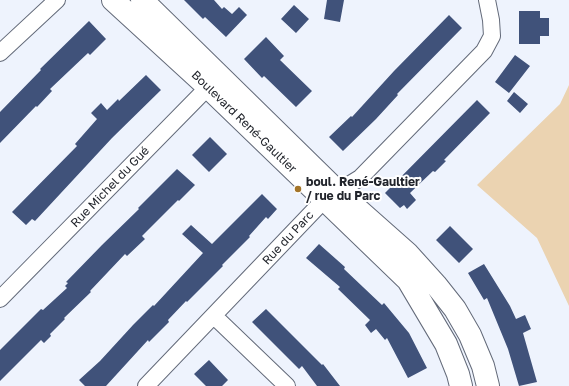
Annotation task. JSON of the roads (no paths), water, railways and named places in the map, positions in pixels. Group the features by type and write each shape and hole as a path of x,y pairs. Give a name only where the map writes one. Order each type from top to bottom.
{"street":[{"path":"0,53 57,0"},
{"name":"Boulevard René-Gaultier","path":"113,0 214,81"},
{"name":"Boulevard René-Gaultier","path":"142,0 214,81 331,196 408,280 446,344 458,374 461,386"},
{"name":"Rue du Parc","path":"146,386 331,196 360,178 484,51 492,36 491,20 487,0"},
{"name":"Rue Michel du Gué","path":"0,299 214,81"},
{"name":"Boulevard René-Gaultier","path":"331,196 408,254 436,284 455,309 470,335 483,366 488,386"},
{"path":"214,316 287,386"}],"place":[{"name":"boul. René-Gaultier / rue du Parc","path":"298,189"}]}
